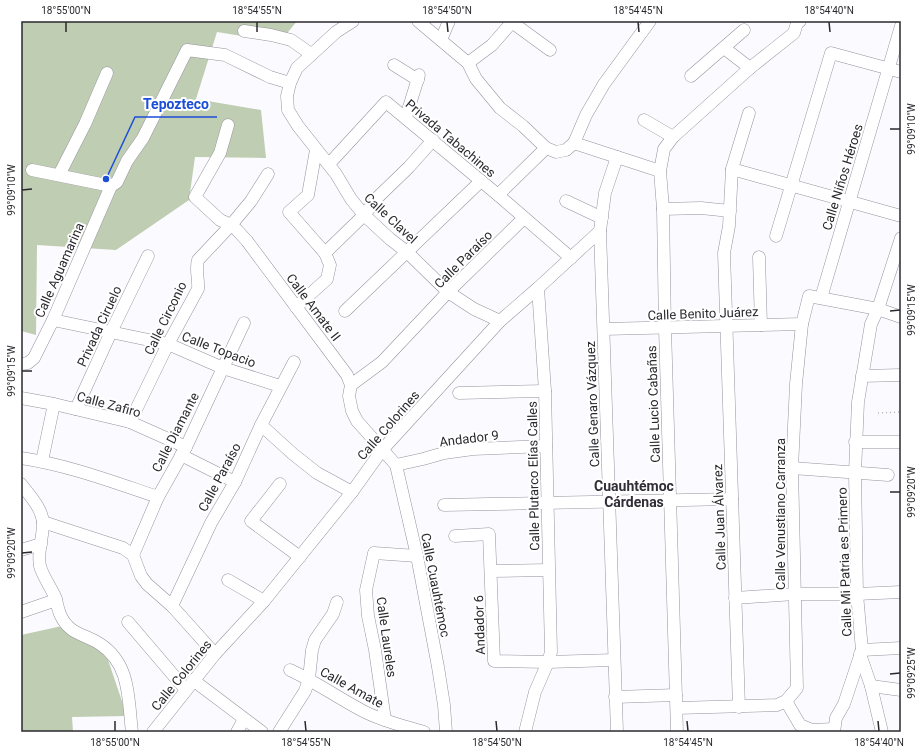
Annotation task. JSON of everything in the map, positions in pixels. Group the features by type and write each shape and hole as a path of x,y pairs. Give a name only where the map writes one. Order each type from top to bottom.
{"street":[{"path":"290,83 297,68 311,54 336,32 353,21"},
{"path":"418,21 468,62 476,79 500,108 523,126 546,148 556,152 566,150 574,143 586,115 604,84 649,21"},
{"path":"441,40 449,21"},
{"path":"468,62 492,45 513,22 550,50"},
{"name":"Calle Lucio Cabañas","path":"677,732 663,209 660,171 664,149 673,137 750,68 794,33 798,22"},
{"name":"Calle Niños Héroes","path":"821,298 901,26"},
{"path":"691,76 744,30"},
{"path":"244,31 291,40 311,54"},
{"path":"724,48 750,68"},
{"name":"Calle Aguamarina","path":"25,363 34,358 111,186 117,182 127,161 143,138 187,50 225,55 270,77 290,83"},
{"path":"776,236 831,53 901,72"},
{"path":"394,65 419,77 406,117"},
{"path":"58,175 85,124 107,73"},
{"name":"Calle Clavel","path":"290,83 287,96 288,110 316,150 329,164 351,199 364,215 390,239 407,252 448,292 474,309 500,321"},
{"name":"Privada Tabachines","path":"329,164 386,102 406,117 571,258"},
{"name":"Calle Juan Álvarez","path":"739,707 724,253 730,226 732,169 750,113"},
{"path":"644,120 673,137"},
{"name":"Calle Amate II","path":"228,125 220,153 195,197 220,220 231,225 247,242 348,375 351,385 349,396 352,411 357,421 382,450"},
{"path":"325,253 364,215 378,197 409,167 432,140"},
{"path":"574,143 660,171"},
{"path":"498,195 546,148"},
{"path":"296,307 327,279 330,265 325,253 289,212 308,194 316,150"},
{"path":"600,231 606,192 617,157"},
{"path":"732,169 901,216"},
{"path":"32,170 111,186"},
{"name":"Calle Circonio","path":"130,422 168,344 198,289 198,260 231,225 250,201 268,174"},
{"path":"345,311 481,181"},
{"path":"566,201 602,218"},
{"path":"663,209 701,208 730,211"},
{"name":"Calle Paraíso","path":"351,385 382,362 448,292 524,218"},
{"name":"Calle Colorines","path":"153,732 215,654 264,601 300,557 352,492 382,450 500,321 600,231"},
{"name":"Calle Genaro Vázquez","path":"600,231 617,732"},
{"name":"Calle Mi Patria es Primero","path":"861,652 857,594 855,472 855,442 858,402 871,324 878,309 901,238"},
{"name":"Privada Ciruelo","path":"76,409 148,256"},
{"path":"759,257 761,325"},
{"name":"Calle Plutarco Elías Calles","path":"525,732 535,692 551,652 545,391 538,288"},
{"path":"802,324 809,296 878,309 901,317"},
{"name":"Calle Topacio","path":"52,320 168,344 223,368 280,386"},
{"name":"Calle Diamante","path":"133,555 158,497 183,451 244,323"},
{"name":"Calle Benito Juárez","path":"604,329 802,324"},
{"name":"Calle Venustiano Carranza","path":"786,701 797,688 792,468 796,384 802,324"},
{"name":"Calle Paraíso","path":"172,606 211,523 235,482 280,386 294,362"},
{"path":"862,376 901,375"},
{"path":"459,393 545,391"},
{"name":"Calle Zafiro","path":"21,398 54,404 130,422 235,482"},
{"path":"42,461 54,404"},
{"path":"261,425 293,454 317,472 352,492"},
{"path":"855,442 901,442"},
{"name":"Andador 9","path":"396,465 423,460 444,453 473,449 546,446"},
{"path":"382,450 396,465"},
{"path":"21,458 42,461 92,475 158,497"},
{"name":"Calle Cuauhtémoc","path":"396,465 417,556 444,705 446,732"},
{"path":"792,468 855,472 888,476"},
{"path":"21,484 38,509 43,522 39,557 40,568 56,600 60,614 69,628 100,644 114,656 122,668 126,682 132,732"},
{"path":"280,484 251,521 300,557"},
{"path":"444,505 732,499"},
{"path":"43,522 123,548 133,555 141,576 147,584 172,606 215,654"},
{"name":"Andador 6","path":"455,536 489,534 494,661 548,662"},
{"path":"21,550 41,544"},
{"name":"Calle Laureles","path":"385,720 375,650 368,616 366,590 374,553 417,556"},
{"path":"491,571 548,570"},
{"path":"228,580 264,601"},
{"path":"735,598 795,594 901,592"},
{"path":"21,612 56,600"},
{"path":"279,732 305,691 310,679 312,650 315,640 333,614 337,602"},
{"path":"128,622 190,685 262,732"},
{"path":"861,652 901,648"},
{"path":"861,652 882,732"},
{"path":"677,708 777,705 786,701 800,725 812,730 834,730 836,718 844,704 861,652"},
{"path":"548,662 614,660"},
{"name":"Calle Amate","path":"290,670 310,679 364,712 424,732"},
{"path":"871,686 901,690"},
{"path":"615,697 676,695"},
{"path":"237,732 244,719"}],"path":[{"path":"878,412 901,412"}],"green space":[{"path":"21,21 297,21 280,42 217,32 196,99 261,110 266,158 195,157 189,200 116,250 37,245 36,335 21,331"},
{"path":"62,626 106,654 127,716 72,717 73,732 21,732 21,635"}],"place":[{"name":"Tepozteco","path":"106,179"}],"district":[{"name":"Cuauhtémoc Cárdenas","path":"634,494"}]}
